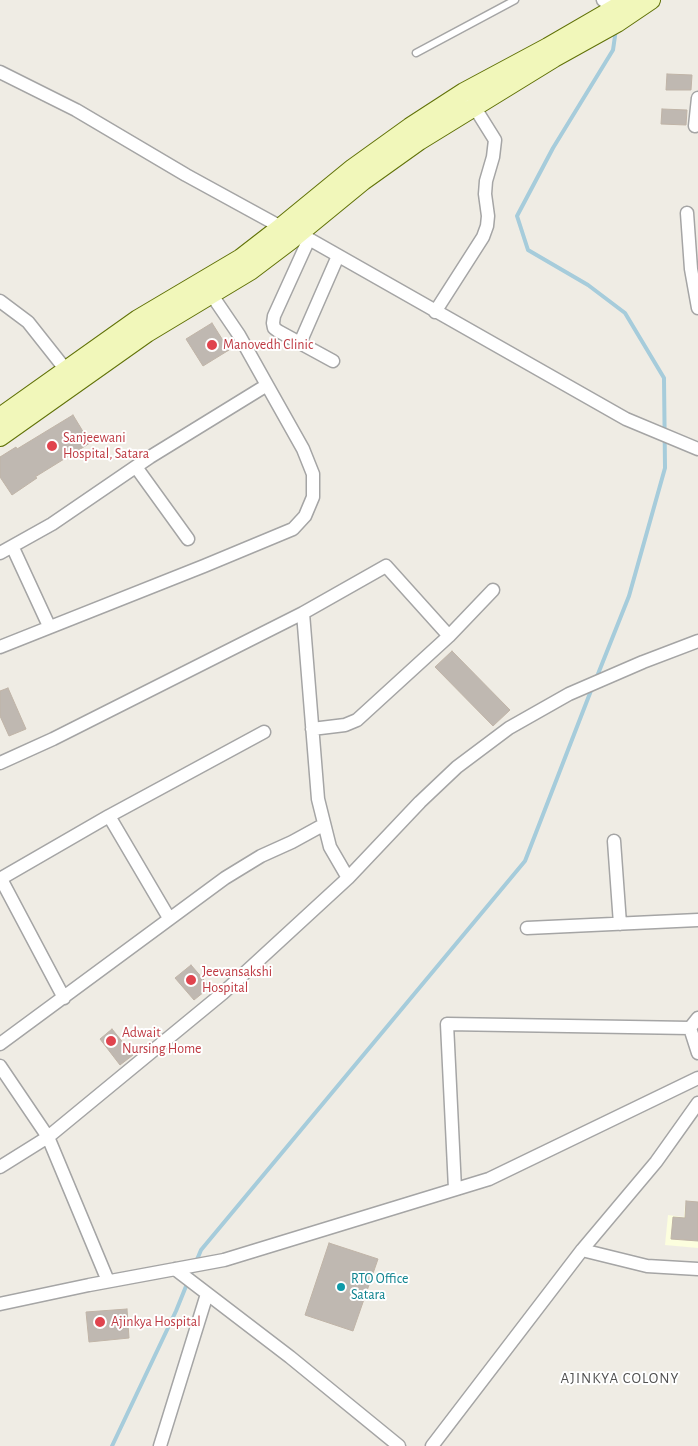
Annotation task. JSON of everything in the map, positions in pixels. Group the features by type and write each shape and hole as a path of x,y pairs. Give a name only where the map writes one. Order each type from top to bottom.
{"street":[{"path":"2,427 66,370 138,319 206,287 250,271 304,237 371,176 419,141 470,99 548,47 618,7 651,0"},
{"path":"0,72 76,110 186,175 281,227 304,237 626,419 698,449"},
{"path":"695,126 698,98"},
{"path":"2,427 147,333 353,168 410,127 470,99"},
{"path":"436,312 483,237 487,226 486,181 493,157 495,140 470,99"},
{"path":"687,213 691,269 698,308"},
{"path":"304,237 274,316 274,328 333,361"},
{"path":"300,343 338,256"},
{"path":"0,647 204,566 293,528 305,516 313,497 313,474 303,449 239,335 206,287"},
{"path":"0,301 28,322 66,370"},
{"path":"0,554 52,524 136,467 267,385"},
{"path":"136,467 188,539"},
{"path":"13,548 49,626"},
{"path":"0,763 53,739 302,613 386,566 449,636"},
{"path":"312,729 345,725 357,720 449,636 493,590"},
{"path":"302,613 318,799 330,847 348,878"},
{"path":"0,1167 48,1137 224,994 348,878 456,767 509,728 568,694 698,641"},
{"path":"64,998 0,879 109,816 264,732"},
{"path":"109,816 170,918"},
{"path":"0,1044 225,878 262,856 323,825"},
{"path":"614,841 620,924"},
{"path":"528,928 698,920"},
{"path":"454,1190 447,1024 694,1023 698,1053"},
{"path":"0,1066 48,1137 108,1281"},
{"path":"0,1304 108,1281 224,1260 489,1179 698,1078"},
{"path":"432,1446 582,1250 656,1162 698,1103"},
{"path":"582,1250 646,1266 698,1269"},
{"path":"175,1268 290,1357 399,1446"},
{"path":"160,1446 208,1294"}],"lane":[{"path":"416,53 514,0"}],"shaded area":[{"path":"685,1204 698,1205 698,1248 665,1245 668,1215 684,1217"}],"building":[{"path":"667,74 692,75 691,90 666,90"},
{"path":"662,109 687,110 686,125 661,124"},
{"path":"212,323 229,350 203,366 186,339"},
{"path":"73,415 90,443 35,477 37,478 12,495 0,477 0,457 16,447 17,449"},
{"path":"452,651 510,710 493,726 435,667"},
{"path":"8,688 26,729 9,736 0,716 0,691"},
{"path":"191,965 210,987 194,1000 175,978"},
{"path":"112,1029 133,1055 120,1065 100,1039"},
{"path":"686,1201 698,1202 698,1241 671,1239 673,1217 685,1218"},
{"name":"RTO Office Satara","path":"329,1243 378,1259 353,1331 305,1315"},
{"path":"127,1309 129,1338 89,1342 86,1312"}],"waterway":[{"path":"596,679 629,596 665,468 664,378 625,313 588,285 528,250 517,216 553,148 613,50 616,29"},
{"path":"196,1262 201,1250 525,861 592,688"},
{"path":"112,1446 176,1311 193,1269"}],"place":[{"name":"Manovedh Clinic","path":"212,345"},
{"name":"Sanjeewani Hospital, Satara","path":"52,446"},
{"name":"Jeevansakshi Hospital","path":"191,980"},
{"name":"Adwait Nursing Home","path":"111,1041"},
{"name":"RTO Office Satara","path":"341,1287"},
{"name":"Ajinkya Hospital","path":"100,1322"}],"district":[{"name":"AJINKYA COLONY","path":"620,1378"}]}
